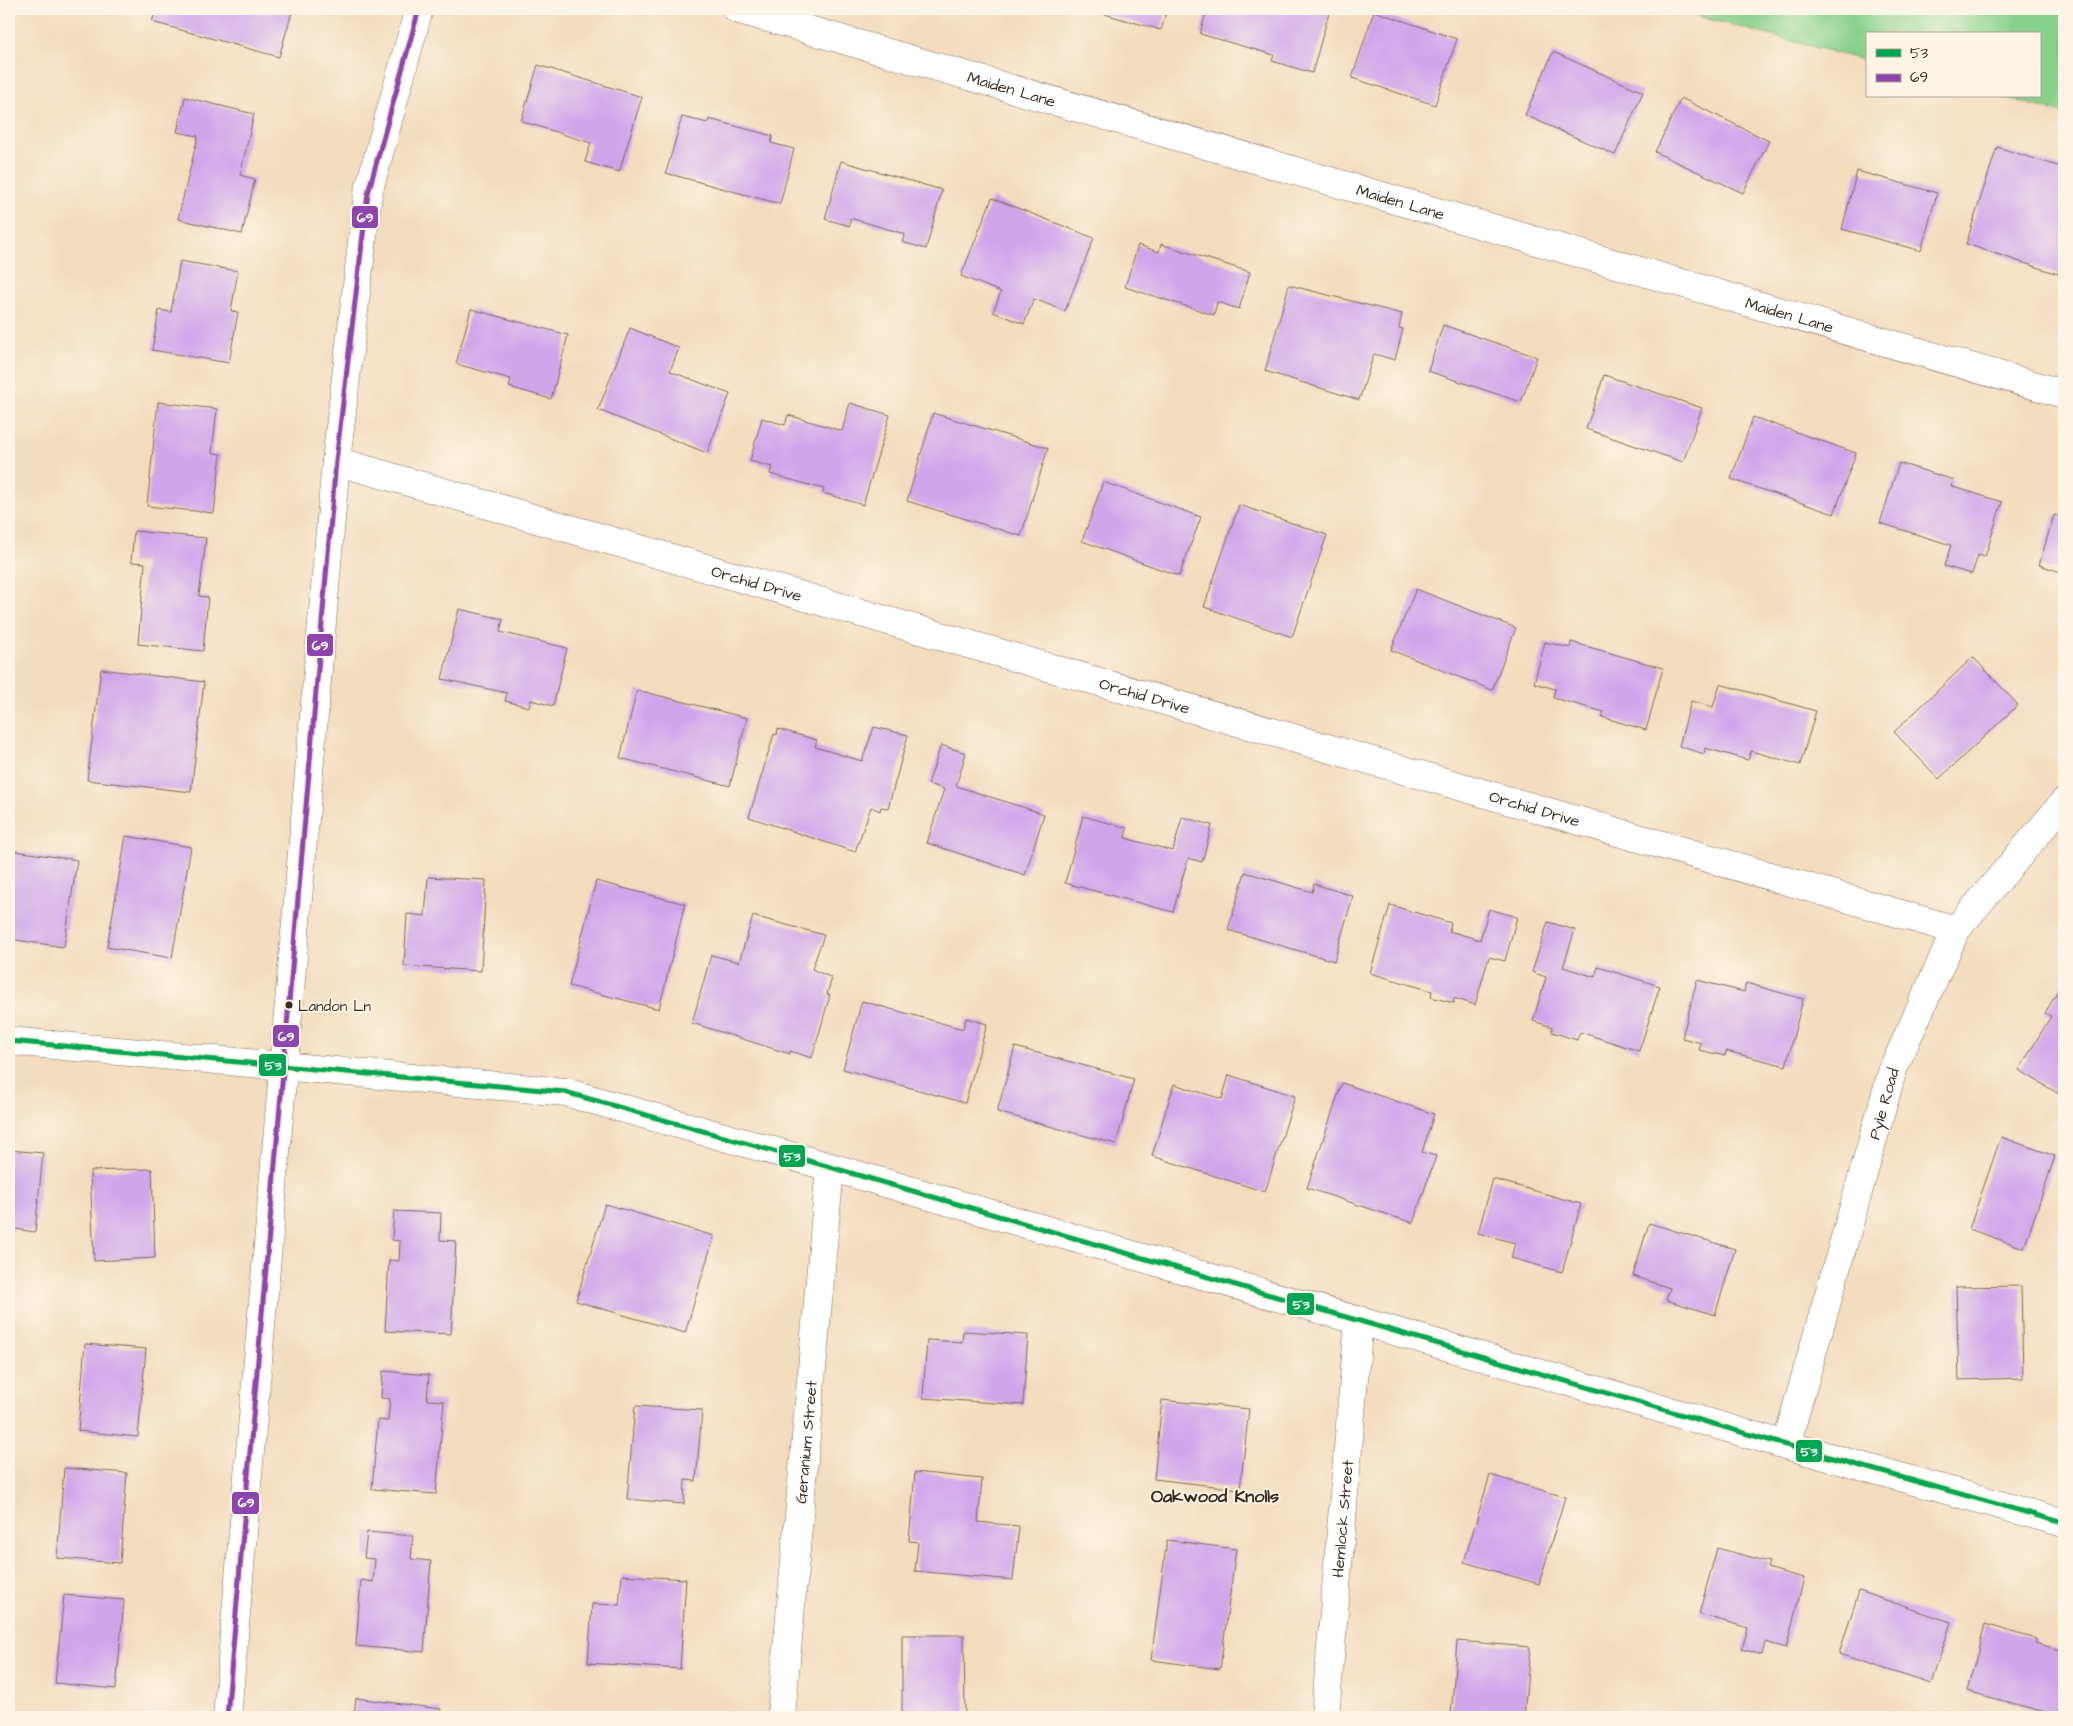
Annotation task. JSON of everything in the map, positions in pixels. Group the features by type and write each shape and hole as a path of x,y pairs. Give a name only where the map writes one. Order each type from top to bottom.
{"street":[{"path":"228,1717 282,1067 336,461 368,193 419,9"},
{"name":"Maiden Lane","path":"737,9 2064,394"},
{"name":"Orchid Drive","path":"336,461 1956,930"},
{"name":"Pyle Road","path":"1786,1445 1894,1069 1956,930 2064,802"},
{"path":"9,1042 565,1092 830,1167 1786,1445 2064,1523"},
{"name":"Geranium Street","path":"781,1717 830,1167"},
{"name":"Hemlock Street","path":"1326,1717 1359,1320"}],"green space":[{"path":"1671,9 2064,9 2064,113 2008,98 2040,98 2040,32 1866,32 1866,61"}],"building":[{"path":"156,9 293,9 279,57 152,22"},
{"path":"1087,9 1167,9 1161,30"},
{"path":"1207,9 1315,9 1329,13 1312,73 1272,61 1274,55 1200,34"},
{"path":"1374,11 1457,39 1435,105 1352,78"},
{"path":"1553,52 1643,92 1615,155 1525,115"},
{"path":"538,65 642,97 619,172 585,162 591,143 521,121"},
{"path":"185,97 254,114 240,175 255,179 242,234 178,219 198,136 177,132"},
{"path":"1681,98 1769,141 1743,193 1655,152"},
{"path":"682,117 708,123 709,119 773,136 771,143 794,149 780,204 666,173"},
{"path":"1997,147 2064,168 2064,276 1966,244"},
{"path":"841,161 942,190 926,249 902,242 905,234 850,218 850,226 825,219"},
{"path":"1857,171 1937,193 1921,251 1842,229"},
{"path":"992,198 1094,238 1065,311 1034,299 1024,324 993,312 1001,292 961,276"},
{"path":"1161,244 1250,272 1239,309 1217,302 1214,315 1125,287 1138,245 1159,252"},
{"path":"180,261 238,271 231,311 238,312 229,363 152,350 159,310 171,312"},
{"path":"1289,285 1402,314 1399,328 1403,329 1395,360 1374,354 1359,400 1265,371"},
{"path":"471,309 568,335 551,399 509,387 511,379 456,364"},
{"path":"1443,325 1537,357 1521,402 1428,371"},
{"path":"630,328 679,348 670,371 730,394 707,453 598,410"},
{"path":"1604,375 1702,408 1683,462 1586,429"},
{"path":"158,402 217,409 212,453 221,454 214,513 147,506"},
{"path":"850,403 890,415 863,505 823,493 824,489 770,474 772,467 750,461 762,418 785,425 788,415 842,431"},
{"path":"933,413 1048,448 1021,536 907,501"},
{"path":"1753,417 1856,453 1834,514 1731,479"},
{"path":"1899,463 1954,480 1951,486 2002,502 1985,557 1978,555 1972,574 1944,566 1951,545 1880,523"},
{"path":"1103,482 1201,517 1179,576 1082,541"},
{"path":"1239,505 1327,535 1292,637 1204,607"},
{"path":"2054,515 2064,518 2064,573 2039,565"},
{"path":"134,531 206,538 199,596 208,597 203,651 138,644 145,563 131,562"},
{"path":"1416,589 1516,628 1492,690 1391,650"},
{"path":"459,609 503,619 500,632 567,648 553,706 531,700 529,707 505,701 507,693 442,679"},
{"path":"1545,642 1570,648 1571,642 1663,668 1646,730 1602,717 1604,712 1553,698 1555,689 1534,683"},
{"path":"1973,657 2018,705 1939,779 1894,732"},
{"path":"101,669 204,682 191,792 87,780"},
{"path":"1720,684 1816,711 1800,765 1751,751 1748,760 1705,748 1704,754 1679,746 1691,701 1713,707"},
{"path":"637,690 747,718 730,786 620,758"},
{"path":"874,727 908,735 888,808 881,807 880,811 871,807 855,852 749,817 774,734 777,735 778,729 817,740 815,747 862,761"},
{"path":"941,745 966,753 956,786 1044,814 1025,875 927,843 944,789 928,784"},
{"path":"1083,816 1127,828 1125,838 1173,851 1182,817 1212,825 1202,862 1188,858 1173,912 1065,883"},
{"path":"126,836 191,847 172,958 107,947"},
{"path":"9,850 77,860 64,947 9,939"},
{"path":"1245,872 1312,892 1314,884 1353,896 1334,961 1228,930"},
{"path":"428,877 486,880 481,971 404,966 407,914 425,916"},
{"path":"596,881 685,904 659,1009 569,986"},
{"path":"1390,905 1451,923 1449,931 1480,940 1489,909 1517,917 1505,961 1489,957 1475,1005 1454,998 1454,1003 1431,997 1432,991 1370,973"},
{"path":"753,916 824,935 812,969 832,978 827,994 830,995 812,1058 790,1051 790,1054 692,1023 711,955 739,962"},
{"path":"1548,922 1575,930 1563,967 1595,977 1598,967 1660,986 1639,1051 1580,1032 1577,1040 1552,1032 1552,1027 1533,1021 1546,977 1532,972"},
{"path":"1697,980 1744,992 1746,983 1803,999 1786,1066 1726,1051 1725,1056 1699,1050 1701,1043 1682,1038"},
{"path":"2064,981 2064,1097 2019,1070 2051,1016 2045,1013"},
{"path":"862,1001 963,1029 966,1018 987,1024 965,1103 843,1069"},
{"path":"1015,1047 1134,1079 1116,1144 997,1112"},
{"path":"1229,1075 1295,1096 1265,1192 1152,1156 1174,1084 1222,1099"},
{"path":"1342,1083 1434,1114 1422,1152 1436,1156 1413,1223 1307,1188"},
{"path":"2001,1137 2055,1156 2024,1248 1969,1229"},
{"path":"9,1150 43,1153 35,1232 9,1228"},
{"path":"152,1169 155,1258 94,1261 90,1171"},
{"path":"1493,1179 1581,1204 1562,1272 1511,1258 1515,1243 1478,1233"},
{"path":"605,1204 714,1236 685,1333 576,1301"},
{"path":"394,1211 441,1213 440,1240 456,1241 451,1334 385,1331 389,1260 399,1261 400,1241 392,1240"},
{"path":"1649,1223 1735,1249 1715,1315 1666,1300 1670,1288 1633,1276"},
{"path":"2021,1286 2023,1378 1959,1380 1956,1287"},
{"path":"963,1331 1028,1335 1023,1405 923,1398 927,1340 962,1342"},
{"path":"85,1344 146,1349 138,1437 78,1431"},
{"path":"383,1371 429,1375 427,1400 444,1401 436,1494 372,1489 378,1420 388,1421 390,1399 381,1398"},
{"path":"1162,1400 1249,1409 1240,1489 1154,1479"},
{"path":"635,1406 702,1410 696,1481 685,1480 684,1504 627,1499"},
{"path":"64,1468 127,1473 120,1563 57,1558"},
{"path":"915,1472 982,1479 978,1522 1019,1526 1013,1580 915,1571 918,1542 909,1541"},
{"path":"1490,1475 1565,1497 1539,1584 1464,1562"},
{"path":"367,1532 413,1536 411,1559 431,1561 424,1652 356,1646 361,1580 373,1582 375,1559 364,1558"},
{"path":"1167,1540 1236,1549 1220,1669 1151,1660"},
{"path":"1717,1548 1769,1562 1767,1568 1804,1578 1786,1648 1765,1642 1762,1655 1742,1649 1748,1628 1699,1614"},
{"path":"622,1575 686,1579 680,1669 588,1663 592,1604 619,1605"},
{"path":"1859,1591 1951,1622 1931,1684 1839,1654"},
{"path":"64,1595 124,1600 116,1689 55,1683"},
{"path":"1985,1624 2036,1639 2035,1643 2064,1651 2064,1684 2056,1715 1967,1691"},
{"path":"902,1635 964,1635 965,1717 902,1717"},
{"path":"1457,1641 1530,1647 1524,1717 1451,1717"},
{"path":"356,1698 441,1709 440,1717 354,1717"},
{"path":"14,1715 28,1716 28,1717 14,1717"}],"transit line":[{"name":"69","path":"227,1717 336,461 368,193 419,9"},
{"name":"53","path":"9,1041 565,1092 830,1167 1786,1445 2064,1523"}],"place":[{"name":"Landon Ln","path":"289,1005"}],"district":[{"name":"Oakwood Knolls","path":"1215,1496"}]}
